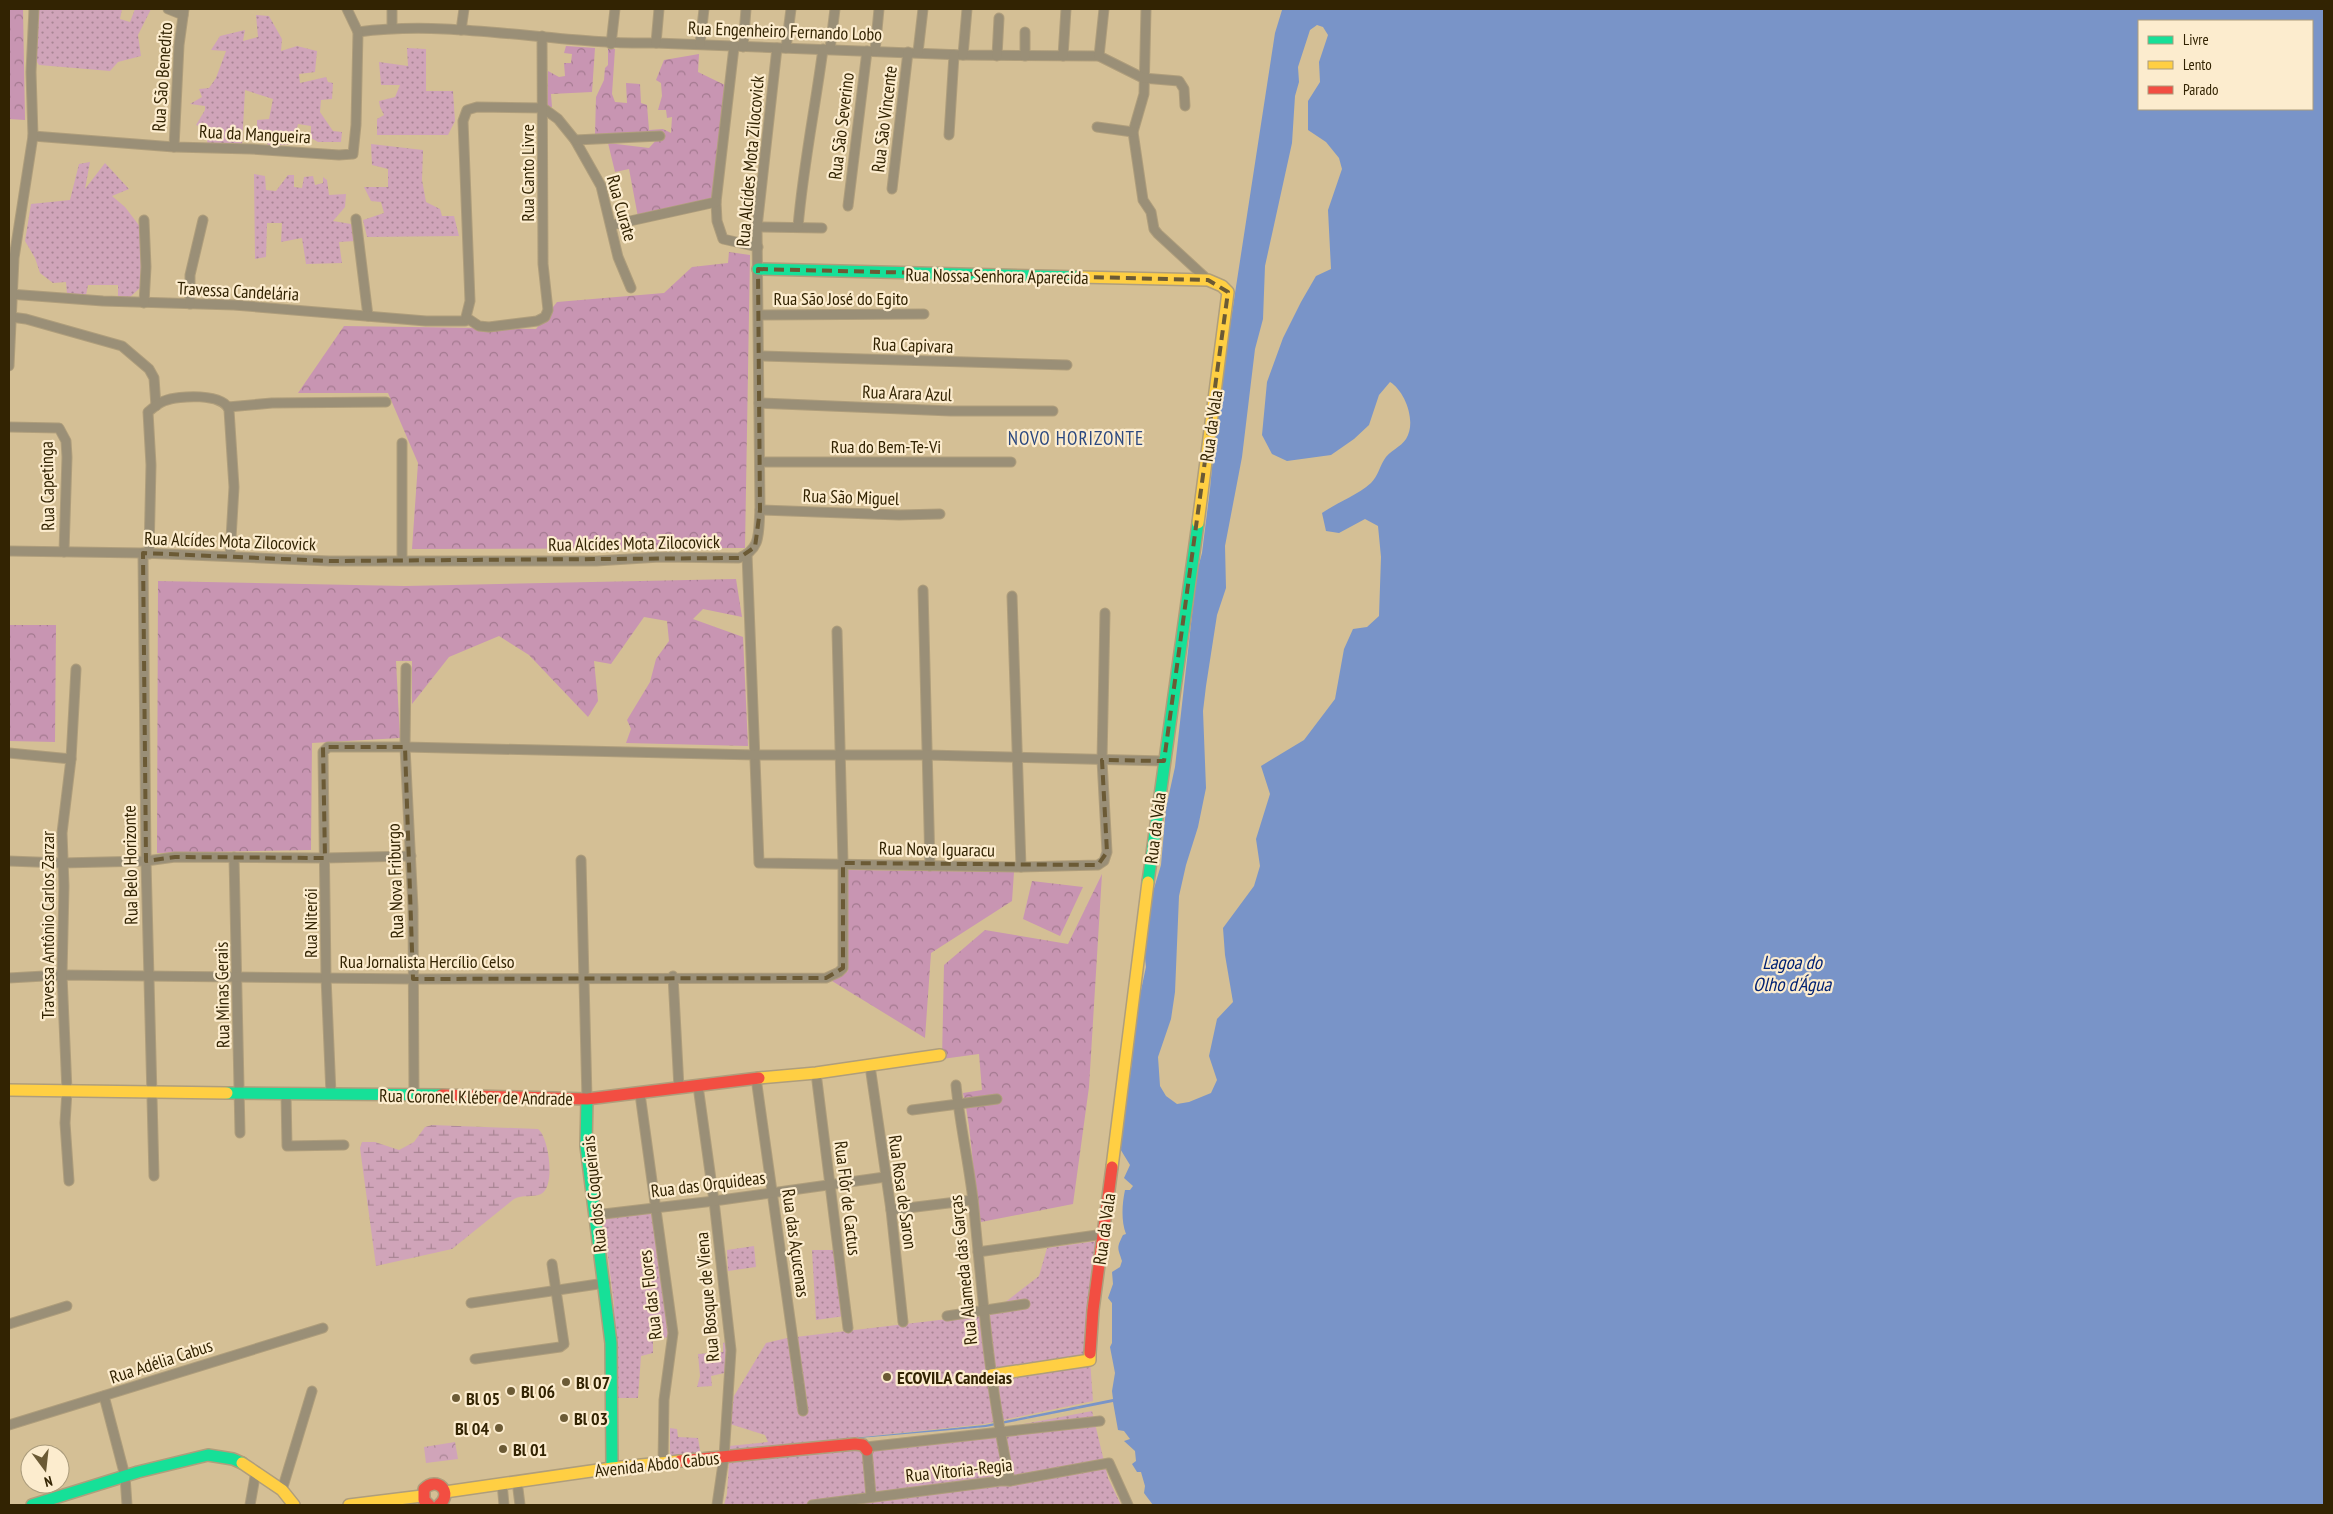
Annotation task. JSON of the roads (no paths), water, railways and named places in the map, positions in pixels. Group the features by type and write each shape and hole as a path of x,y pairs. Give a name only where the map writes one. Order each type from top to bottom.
{"street":[{"path":"9,366 10,294 33,136 31,72 34,9"},
{"path":"168,9 184,12"},
{"path":"347,9 358,32"},
{"path":"392,9 392,27"},
{"path":"461,30 464,9"},
{"path":"611,44 615,9"},
{"path":"656,43 659,9"},
{"path":"700,44 704,9"},
{"path":"746,9 738,47 716,202 717,221 724,239 758,247"},
{"name":"Rua Alcídes Mota Zilocovick","path":"9,552 230,556 329,561 596,562 660,557 739,558 747,554 755,547 758,540 760,510 758,227 782,48 791,9"},
{"path":"798,227 802,178 835,9"},
{"name":"Rua São Severino","path":"848,206 878,9"},
{"name":"Rua São Vincente","path":"892,189 913,52 923,9"},
{"path":"949,135 958,55 967,9"},
{"path":"1063,56 1066,9"},
{"path":"1099,56 1104,9"},
{"path":"1146,9 1143,102 1133,132 1144,200 1151,212 1154,229 1208,280"},
{"name":"Rua São Benedito","path":"174,147 179,45 184,12"},
{"path":"997,56 999,18"},
{"name":"Rua Engenheiro Fernando Lobo","path":"358,32 392,27 542,36 611,44 700,44 997,56 1099,56 1143,78 1179,81 1184,89 1185,106"},
{"name":"Rua da Mangueira","path":"33,136 174,147 251,149 339,155 353,154 356,126 358,32"},
{"path":"1025,32 1025,56"},
{"name":"Rua Canto Livre","path":"466,319 479,326 489,327 537,321 545,317 548,310 543,264 542,36"},
{"path":"466,319 469,287 463,120 465,114 471,107 543,108"},
{"name":"Rua Curate","path":"543,108 558,120 575,140 601,186 612,225 618,257 631,288"},
{"path":"1097,127 1133,132"},
{"path":"575,140 660,136"},
{"path":"612,225 716,202"},
{"path":"356,219 368,316"},
{"path":"144,220 146,267 144,303"},
{"path":"190,304 190,276 202,220"},
{"path":"758,227 822,228"},
{"name":"Rua Nossa Senhora Aparecida","path":"758,269 1208,280"},
{"name":"Rua da Vala","path":"991,1375 1090,1360 1093,1310 1164,761 1228,296 1222,286 1208,280"},
{"name":"Travessa Candelária","path":"10,294 144,303 190,304 426,321 466,319"},
{"name":"Rua São José do Egito","path":"759,315 924,314"},
{"path":"11,318 26,319 122,346 149,369 154,378 156,406 171,399 215,398 221,400 228,407 234,487 230,556"},
{"name":"Rua Capivara","path":"759,356 1067,365"},
{"path":"228,407 272,403 386,402"},
{"name":"Rua Arara Azul","path":"759,403 951,411 1053,411"},
{"name":"Rua Belo Horizonte","path":"154,1176 146,861 146,554 151,465 148,412 156,406"},
{"name":"Rua Capetinga","path":"9,427 59,428 66,441 64,552"},
{"path":"402,443 402,560"},
{"name":"Rua do Bem-Te-Vi","path":"760,462 1011,462"},
{"name":"Rua São Miguel","path":"760,510 899,515 940,514"},
{"path":"747,554 756,755"},
{"path":"923,590 930,866"},
{"path":"1012,596 1021,867"},
{"path":"1102,760 1105,613"},
{"path":"838,631 843,863"},
{"name":"Rua Nova Friburgo","path":"406,668 405,746 412,856 414,1094"},
{"name":"Travessa Antônio Carlos Zarzar","path":"68,1181 65,1123 67,1091 62,975 64,886 62,863 63,823 71,759 76,669"},
{"path":"405,746 756,755 927,755 1164,761"},
{"name":"Rua Niterói","path":"330,1094 326,977 324,752 328,747 405,746"},
{"path":"9,753 71,759"},
{"name":"Rua Nova Iguaracu","path":"756,755 759,863 930,866 1021,867 1098,865 1104,861 1107,852 1102,760"},
{"path":"9,861 62,863 146,861 175,857 326,858 412,856"},
{"name":"Rua Minas Gerais","path":"234,857 240,1133"},
{"name":"Rua dos Coqueirais","path":"580,860 587,1099 586,1146 605,1283 612,1359 612,1468"},
{"name":"Rua Jornalista Hercílio Celso","path":"9,978 62,975 413,979 673,976 826,978 843,968 843,863"},
{"path":"673,976 679,1088"},
{"name":"Rua Coronel Kléber de Andrade","path":"9,1090 153,1093 414,1094 587,1099 640,1094 756,1078 816,1073 940,1054"},
{"name":"Rua Rosa de Saron","path":"870,1066 891,1210 904,1322"},
{"name":"Rua Flôr de Cactus","path":"816,1073 848,1328"},
{"name":"Rua das Açucenas","path":"756,1078 804,1412"},
{"name":"Rua Alameda das Garças","path":"956,1085 973,1200 991,1375 1010,1481"},
{"name":"Rua Bosque de Viena","path":"698,1086 714,1201 731,1350 724,1457 717,1505"},
{"path":"286,1094 287,1146 344,1145"},
{"name":"Rua das Flores","path":"640,1094 673,1333 664,1400 663,1463"},
{"path":"912,1110 997,1098"},
{"name":"Rua das Orquideas","path":"595,1215 714,1201 885,1177"},
{"path":"891,1210 973,1200"},
{"path":"978,1252 1104,1234"},
{"path":"475,1358 560,1347 564,1344 552,1264"},
{"path":"471,1303 605,1283"},
{"path":"947,1316 1025,1304"},
{"path":"9,1324 67,1306"},
{"name":"Rua Adélia Cabus","path":"9,1425 323,1328"},
{"path":"282,1490 312,1391"},
{"path":"104,1396 125,1476 127,1505"},
{"path":"871,1496 866,1448 999,1428 1100,1421"},
{"name":"Avenida Abdo Cabus","path":"426,1500 427,1486 434,1483 441,1486 444,1501 502,1483 612,1468 855,1444 866,1448"},
{"path":"32,1505 125,1476 208,1455 233,1459 256,1471 282,1490 294,1505"},
{"name":"Rua Vitoria-Regia","path":"812,1505 861,1502 871,1496 1010,1481 1110,1463 1128,1505"},
{"path":"250,1505 256,1471"},
{"path":"518,1481 520,1505"},
{"path":"502,1483 504,1505"},
{"path":"349,1505 426,1500"}],"water":[{"name":"Lagoa do Olho d'Água","path":"1284,9 2324,9 2324,1505 1153,1505 1144,1493 1145,1486 1141,1472 1137,1472 1132,1464 1136,1461 1135,1451 1124,1441 1130,1439 1124,1431 1118,1430 1113,1402 986,1427 802,1443 985,1425 1113,1399 1112,1391 1115,1373 1110,1347 1112,1343 1112,1303 1108,1298 1113,1284 1112,1272 1120,1267 1122,1261 1118,1248 1123,1235 1126,1234 1122,1212 1125,1190 1130,1190 1133,1186 1124,1178 1130,1165 1119,1147 1132,1062 1134,1023 1146,967 1144,949 1152,895 1161,865 1166,808 1175,767 1193,606 1210,489 1218,404 1275,33 1282,10","holes":["1317,25 1323,27 1328,35 1319,62 1320,82 1308,101 1308,130 1326,142 1339,158 1342,169 1328,210 1331,269 1316,276 1283,338 1267,382 1262,435 1272,454 1287,461 1331,455 1354,439 1369,425 1379,395 1390,382 1405,400 1410,416 1409,432 1406,439 1386,457 1371,483 1322,513 1326,531 1339,533 1365,519 1378,526 1381,557 1379,616 1367,627 1353,629 1344,649 1335,699 1304,740 1261,766 1270,794 1256,839 1260,866 1254,886 1223,928 1225,955 1233,1002 1217,1019 1209,1056 1217,1080 1211,1093 1189,1102 1177,1104 1166,1096 1160,1086 1158,1057 1171,1019 1175,992 1179,896 1198,827 1206,788 1203,711 1206,686 1217,615 1226,588 1225,546 1242,457 1255,349 1263,319 1265,266 1292,143 1295,96 1299,82 1298,67 1310,30"]}],"place":[{"name":"ECOVILA Candeias","path":"887,1377"},
{"name":"Bl 07","path":"566,1382"},
{"name":"Bl 06","path":"511,1391"},
{"name":"Bl 05","path":"456,1398"},
{"name":"Bl 03","path":"564,1418"},
{"name":"Bl 04","path":"499,1428"},
{"name":"Bl 01","path":"503,1449"}],"district":[{"name":"NOVO HORIZONTE","path":"1076,438"}]}
